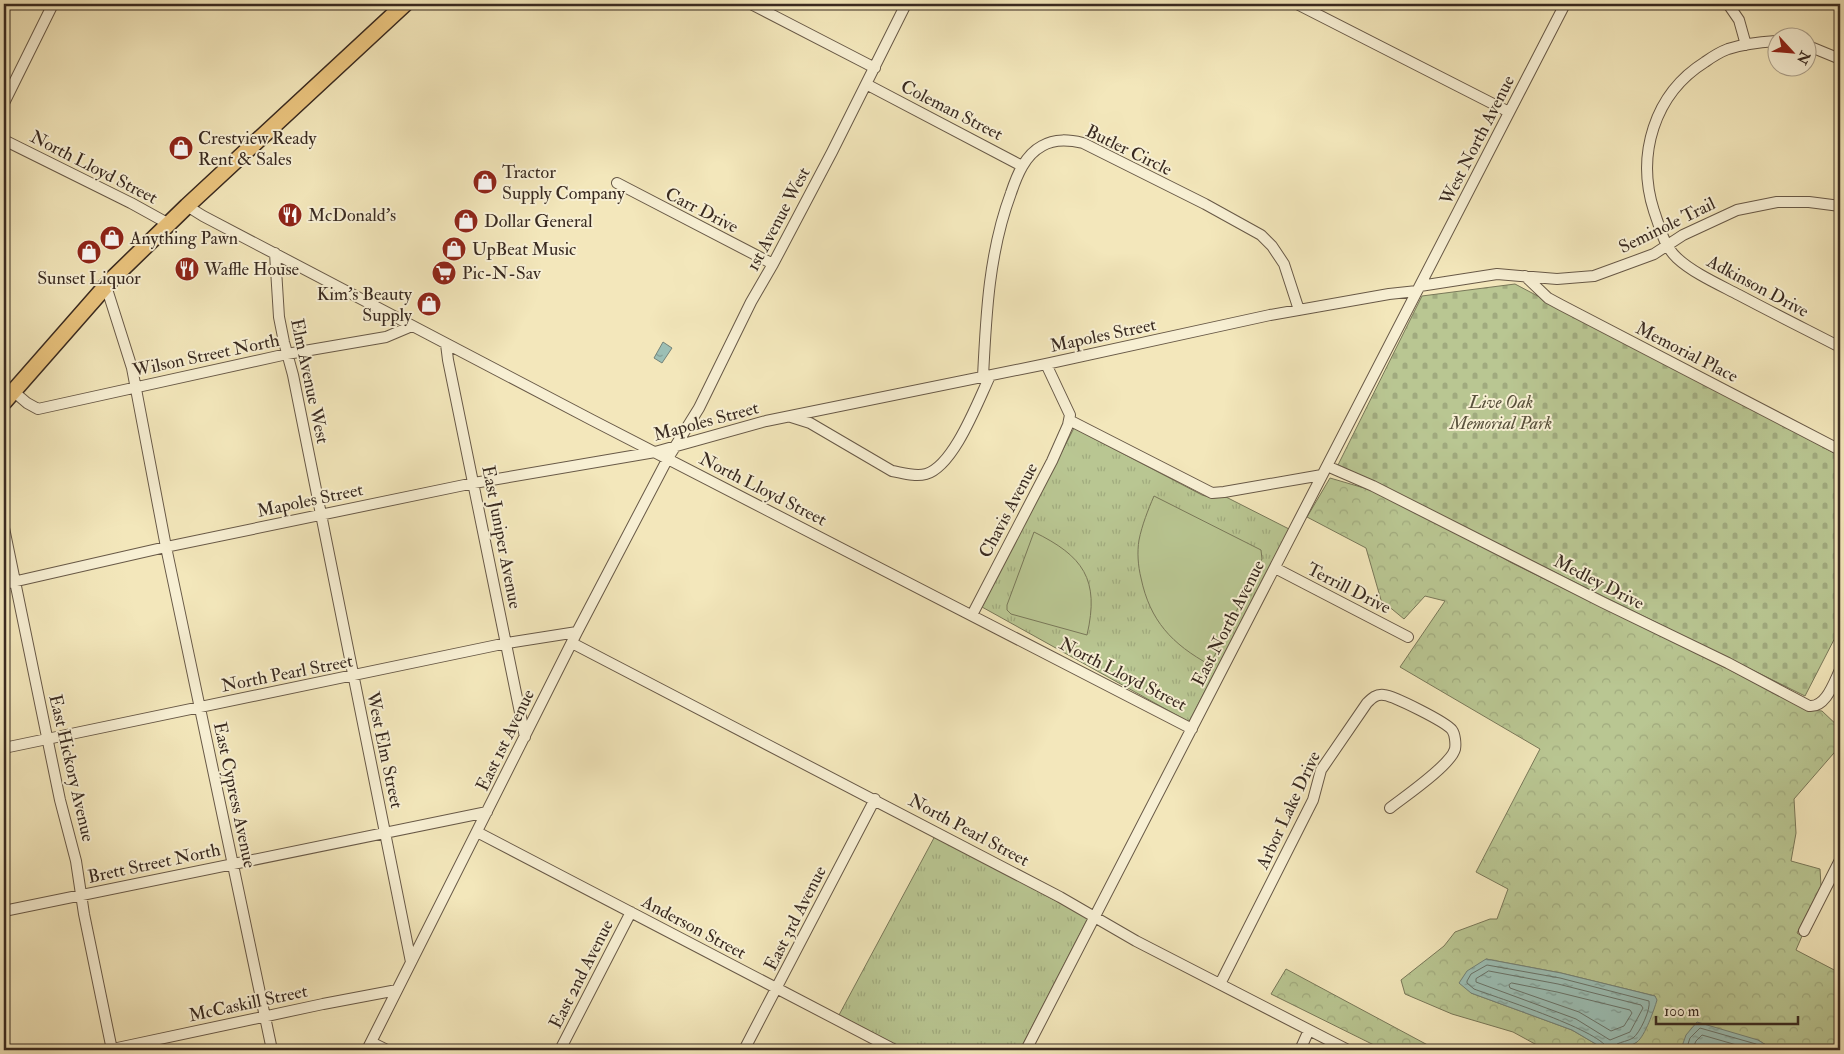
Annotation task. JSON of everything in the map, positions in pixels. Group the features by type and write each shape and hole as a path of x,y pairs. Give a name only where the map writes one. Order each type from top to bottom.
{"main road":[{"path":"8,396 106,286 188,206 405,4"}],"street":[{"path":"4,103 53,4"},
{"path":"751,4 875,68"},
{"name":"1st Avenue West","path":"675,446 699,408 752,302 875,68 906,4"},
{"path":"1298,4 1509,112"},
{"name":"West North Avenue","path":"1418,288 1565,4"},
{"path":"1728,4 1739,20 1746,45"},
{"path":"1666,246 1650,199 1647,180 1648,147 1655,123 1665,101 1678,84 1692,71 1714,56 1728,49 1766,42"},
{"path":"1816,49 1840,59"},
{"name":"Coleman Street","path":"866,84 1022,166"},
{"name":"North Lloyd Street","path":"4,140 169,224"},
{"name":"Butler Circle","path":"987,377 986,312 993,256 1001,218 1022,166 1027,159 1042,146 1056,141 1070,140 1083,143 1205,204 1261,235 1272,246 1284,264 1299,310"},
{"name":"Carr Drive","path":"617,183 773,264"},
{"name":"Seminole Trail","path":"1418,288 1497,274 1557,279 1594,276 1646,258 1683,235 1737,210 1777,202 1809,202 1840,206"},
{"name":"North Lloyd Street","path":"188,206 203,216 446,344 1192,728"},
{"name":"Adkinson Drive","path":"1666,246 1685,264 1719,285 1840,347"},
{"name":"Elm Avenue West","path":"275,253 279,317 293,374 322,514"},
{"name":"Memorial Place","path":"1525,276 1548,298 1840,450"},
{"name":"East Cypress Avenue","path":"106,286 132,368 166,547 272,1050"},
{"name":"Mapoles Street","path":"4,584 166,547 474,483 654,452 704,437 788,416 987,377 1299,310 1325,307 1418,288"},
{"name":"East North Avenue","path":"1026,1050 1418,288"},
{"name":"Wilson Street North","path":"8,396 38,409 287,354 386,337 412,326"},
{"name":"East Juniper Avenue","path":"446,344 525,737"},
{"path":"1046,364 1070,414 1069,420 1212,493 1325,471"},
{"path":"788,416 810,423 892,471 926,474 935,470 951,452 987,377"},
{"name":"Chavis Avenue","path":"972,614 1066,434 1069,420"},
{"name":"East 1st Avenue","path":"369,1046 577,632 675,446"},
{"name":"Medley Drive","path":"1325,471 1373,486 1809,706 1814,707 1822,702 1840,670"},
{"name":"West Elm Street","path":"322,514 412,962"},
{"name":"East Hickory Avenue","path":"4,528 60,800 76,861 84,914 110,1050"},
{"name":"Terrill Drive","path":"1275,568 1408,636"},
{"name":"North Pearl Street","path":"4,748 507,643 577,632"},
{"name":"North Pearl Street","path":"572,643 1095,916 1136,941 1348,1050"},
{"name":"Arbor Lake Drive","path":"1220,984 1314,800 1322,770 1367,702 1373,697 1381,695 1391,696 1444,723 1452,730 1455,739 1455,749 1442,766 1390,808"},
{"name":"East 3rd Avenue","path":"744,1050 875,800"},
{"name":"Brett Street North","path":"4,911 487,812"},
{"name":"Anderson Street","path":"477,832 895,1050"},
{"path":"1804,931 1840,860"},
{"name":"East 2nd Avenue","path":"560,1050 630,912"},
{"name":"McCaskill Street","path":"110,1050 397,990"},
{"path":"1300,1050 1309,1030"},
{"path":"369,1046 387,1050"}],"green space":[{"name":"Live Oak Memorial Park","path":"1515,284 1840,456 1840,628 1805,696 1338,465 1422,296"},
{"path":"1074,428 1202,495 1212,498 1226,497 1289,529 1189,722 982,607"},
{"path":"1330,478 1371,490 1510,562 1807,710 1822,711 1840,728 1840,746 1794,799 1796,833 1791,861 1820,869 1821,886 1797,933 1802,936 1796,950 1840,973 1840,1050 1774,1050 1758,1040 1682,1050 1613,1050 1637,1042 1655,996 1561,973 1486,959 1471,993 1572,1030 1606,1050 1546,1050 1513,1032 1452,1014 1405,994 1401,980 1444,946 1455,932 1490,919 1497,919 1508,889 1476,872 1540,749 1400,667 1445,601 1425,596 1404,619 1381,600 1366,548 1307,517"},
{"path":"1154,496 1261,550 1262,559 1210,665 1184,649 1174,640 1157,619 1145,593 1139,569 1138,545 1143,523"},
{"path":"1034,532 1065,550 1076,560 1084,572 1089,584 1091,599 1087,635 1011,614 1007,610 1007,605"},
{"path":"935,836 1088,918 1020,1050 906,1050 839,1015"},
{"path":"1286,969 1437,1050 1384,1050 1271,994"}],"water":[{"path":"663,342 672,348 662,363 654,358"},
{"path":"1486,959 1561,973 1655,996 1657,1000 1646,1029 1637,1042 1622,1048 1606,1050 1572,1030 1471,993 1459,983 1467,971"},
{"path":"1697,1022 1758,1040 1774,1050 1682,1050 1686,1035"}],"place":[{"name":"Crestview Ready Rent & Sales","path":"181,148"},
{"name":"Tractor Supply Company","path":"485,182"},
{"name":"McDonald's","path":"290,215"},
{"name":"Dollar General","path":"466,221"},
{"name":"Anything Pawn","path":"112,238"},
{"name":"UpBeat Music","path":"454,249"},
{"name":"Sunset Liquor","path":"89,252"},
{"name":"Waffle House","path":"187,269"},
{"name":"Pic-N-Sav","path":"444,273"},
{"name":"Kim's Beauty Supply","path":"429,304"}]}
